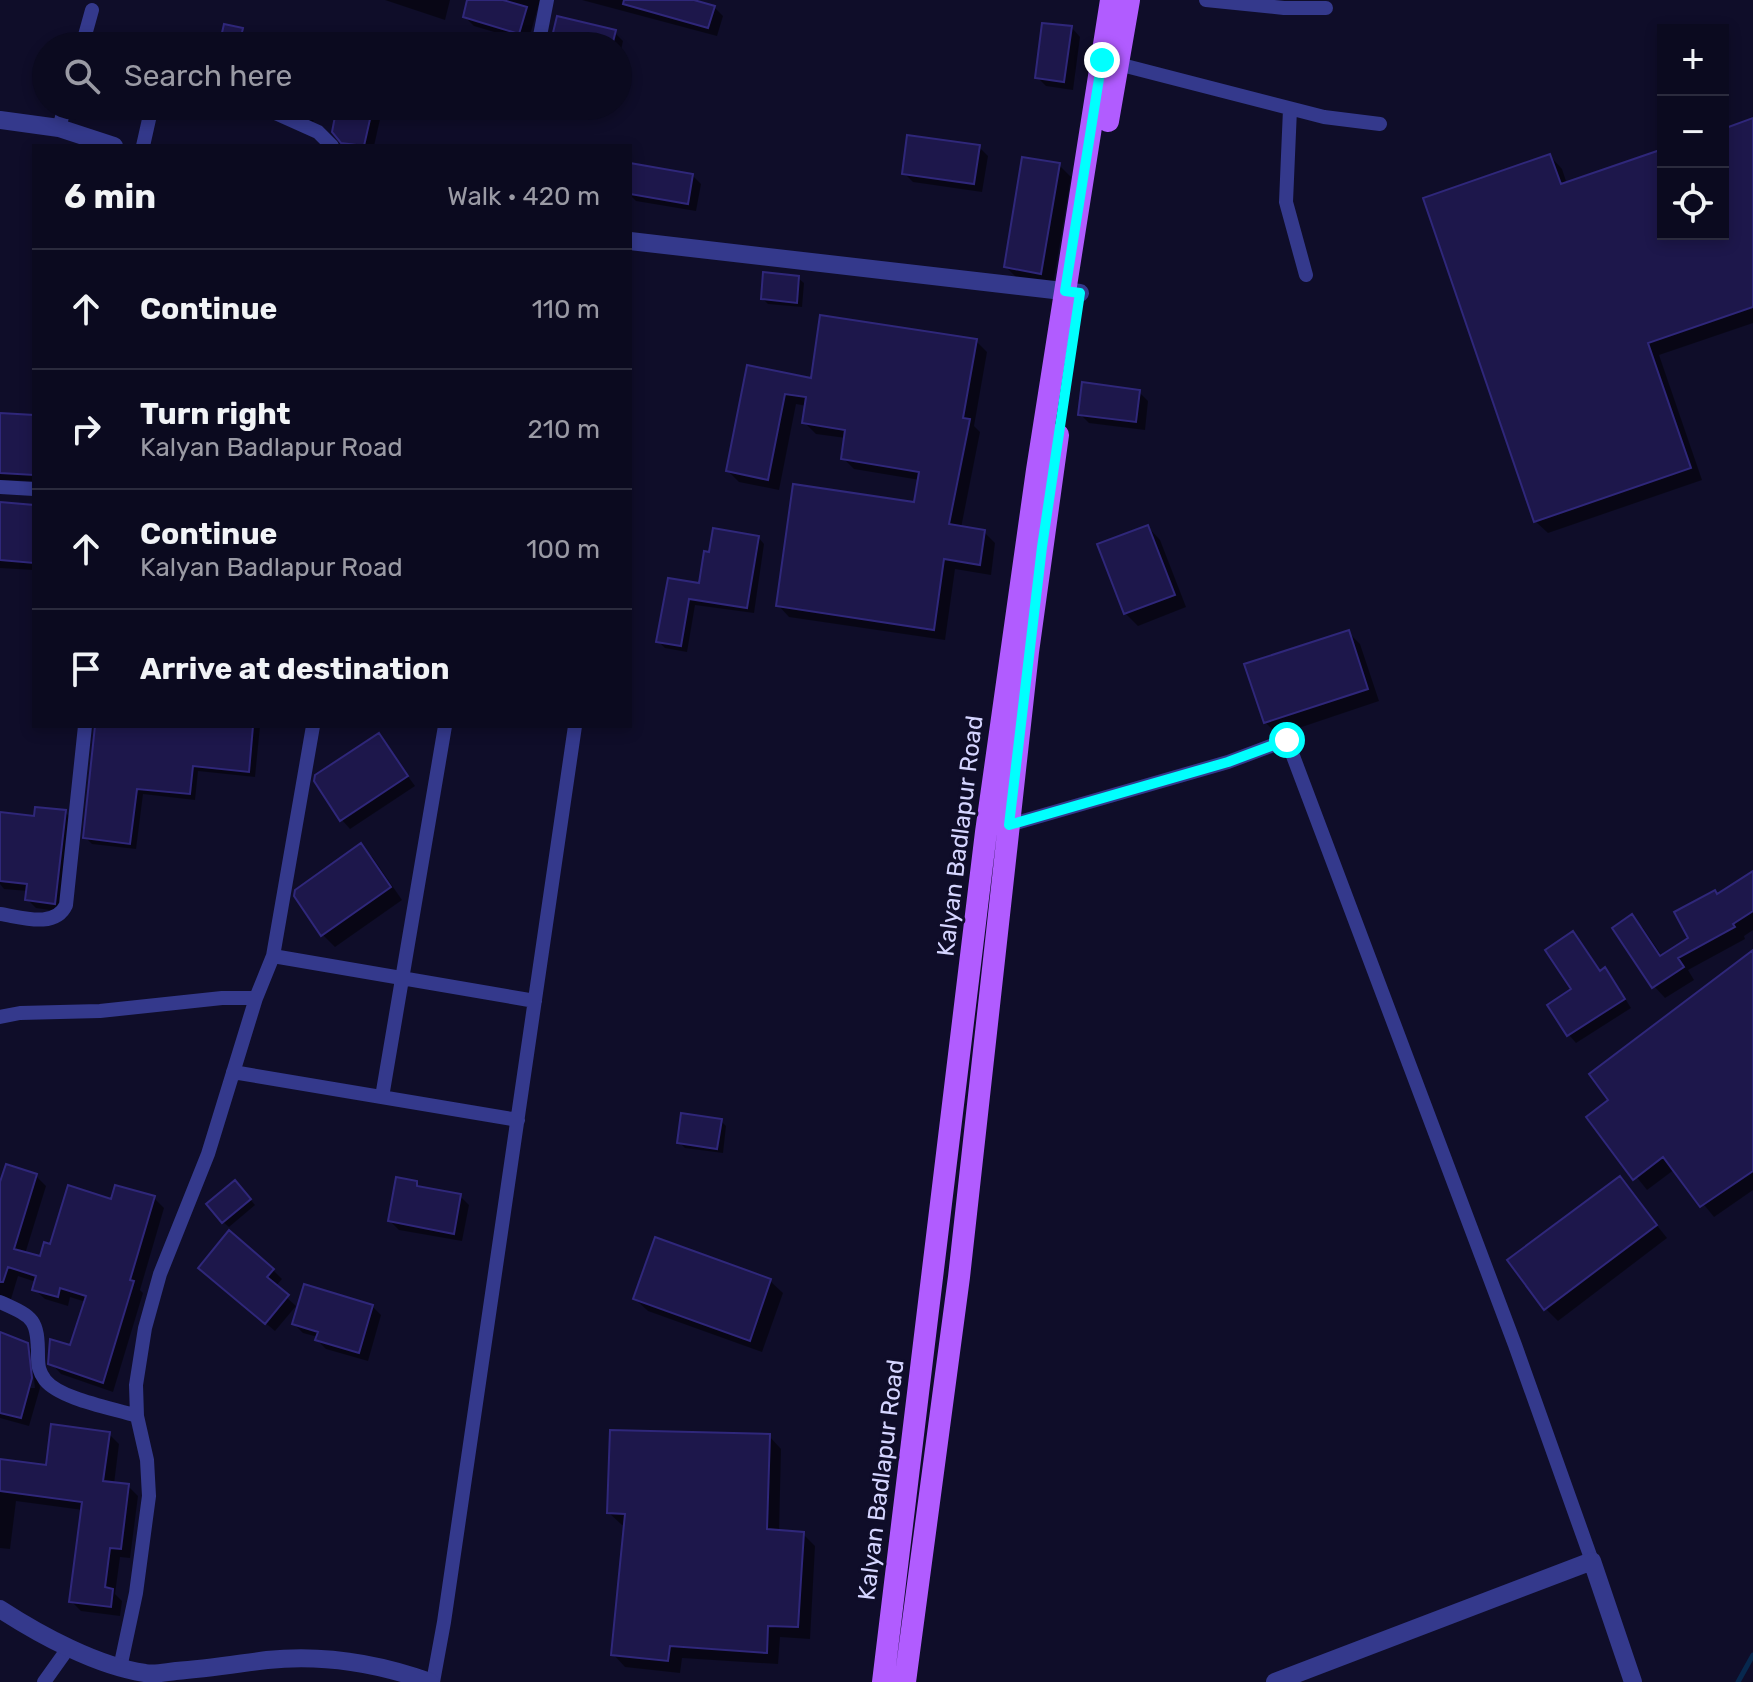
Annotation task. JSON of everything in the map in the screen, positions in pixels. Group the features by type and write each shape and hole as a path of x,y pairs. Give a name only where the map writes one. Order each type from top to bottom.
{"main road":[{"name":"Kalyan Badlapur Road","path":"905,1682 959,1277 1072,292 1111,0"},
{"name":"Kalyan Badlapur Road","path":"883,1682 986,832 1072,292 1129,0"}],"street":[{"path":"541,32 547,0"},
{"path":"1206,0 1326,8"},
{"path":"86,32 92,10"},
{"path":"1118,64 1324,117 1380,124"},
{"path":"1290,109 1286,202 1306,275"},
{"path":"0,120 59,128 108,144"},
{"path":"59,128 61,120"},
{"path":"143,144 149,120"},
{"path":"291,120 318,132 330,144"},
{"path":"632,241 1072,292"},
{"path":"0,487 32,489"},
{"path":"0,914 50,920 58,918 66,905 85,728"},
{"path":"120,1668 136,1593 149,1496 147,1460 137,1416 136,1385 145,1328 160,1274 208,1154 256,998 273,956 313,728"},
{"path":"382,1097 445,728"},
{"path":"0,1609 69,1647 120,1668 148,1674 321,1657 399,1671 431,1682 447,1606 575,728"},
{"path":"986,832 1228,762 1287,740 1515,1345 1633,1682"},
{"path":"273,956 535,1001"},
{"path":"0,1017 20,1013 147,1007 222,998 256,998"},
{"path":"233,1072 518,1120"},
{"path":"0,1302 27,1315 36,1325 38,1369 57,1391 137,1416"},
{"path":"1275,1682 1592,1561"},
{"path":"44,1682 69,1647"}],"building":[{"path":"467,0 503,0 527,7 520,32 463,17"},
{"path":"624,0 694,0 715,6 708,28 623,4"},
{"path":"557,16 616,30 616,32 553,32"},
{"path":"1042,23 1072,26 1064,82 1035,78"},
{"path":"224,24 243,28 242,32 222,32"},
{"path":"1753,118 1753,307 1648,343 1691,468 1534,522 1423,198 1550,154 1561,184 1657,151 1657,240 1729,240 1729,127"},
{"path":"334,120 370,120 364,144 341,143 332,132"},
{"path":"907,135 980,145 974,184 902,174"},
{"path":"1022,157 1060,163 1041,274 1004,267"},
{"path":"632,163 693,174 688,204 632,194"},
{"path":"763,272 799,276 797,303 761,299"},
{"path":"820,315 977,339 963,418 970,419 949,524 985,530 980,565 944,559 934,630 776,606 793,484 914,502 919,472 841,459 845,430 802,423 806,397 785,394 768,480 726,471 747,365 811,378"},
{"path":"1082,382 1140,390 1136,422 1078,415"},
{"path":"0,413 32,415 32,475 0,473"},
{"path":"0,502 32,505 32,563 0,560"},
{"path":"1148,525 1175,595 1124,614 1097,544"},
{"path":"713,528 759,536 747,608 689,599 681,646 656,642 668,578 699,583 704,551 709,552"},
{"path":"1349,630 1368,689 1264,723 1244,664"},
{"path":"95,728 253,728 249,772 193,766 190,794 137,789 130,844 83,838"},
{"path":"379,733 408,776 340,821 314,781 315,775"},
{"path":"35,807 66,810 55,904 25,900 27,884 0,881 0,812 34,816"},
{"path":"361,843 391,887 321,936 294,896 295,890"},
{"path":"1753,871 1753,911 1733,924 1735,927 1678,958 1684,967 1652,988 1612,928 1632,914 1660,956 1688,938 1674,912 1715,890 1717,894"},
{"path":"1573,931 1600,971 1605,967 1625,999 1567,1036 1547,1005 1571,989 1545,950"},
{"path":"1753,950 1753,1171 1700,1207 1663,1157 1633,1180 1586,1117 1608,1100 1589,1074"},
{"path":"681,1113 722,1119 717,1149 677,1143"},
{"path":"6,1164 37,1174 14,1249 40,1256 44,1242 50,1244 68,1185 111,1199 115,1185 155,1196 130,1280 134,1281 103,1383 48,1364 50,1339 70,1345 86,1296 60,1288 58,1297 32,1290 36,1276 8,1267 3,1282 0,1282 0,1182"},
{"path":"1620,1176 1657,1225 1544,1310 1507,1260"},
{"path":"396,1177 417,1181 417,1186 461,1194 454,1234 388,1221"},
{"path":"235,1180 251,1199 222,1223 206,1204"},
{"path":"229,1230 274,1269 267,1277 289,1295 265,1324 198,1268"},
{"path":"655,1237 771,1279 750,1341 633,1299"},
{"path":"304,1284 373,1305 359,1353 315,1340 318,1332 292,1324"},
{"path":"0,1332 28,1343 32,1378 21,1418 0,1413"},
{"path":"51,1424 110,1432 103,1481 129,1484 121,1549 110,1548 105,1587 113,1589 111,1607 69,1602 82,1502 0,1491 0,1459 46,1465"},
{"path":"610,1430 770,1434 767,1529 804,1532 798,1627 768,1626 767,1653 670,1646 668,1661 611,1655 625,1514 607,1513"}],"waterway":[{"path":"1738,1682 1753,1655"}],"route":[{"path":"1102,60 1065,291 1080,293 1042,547 1009,825 1228,762 1287,740"}]}
